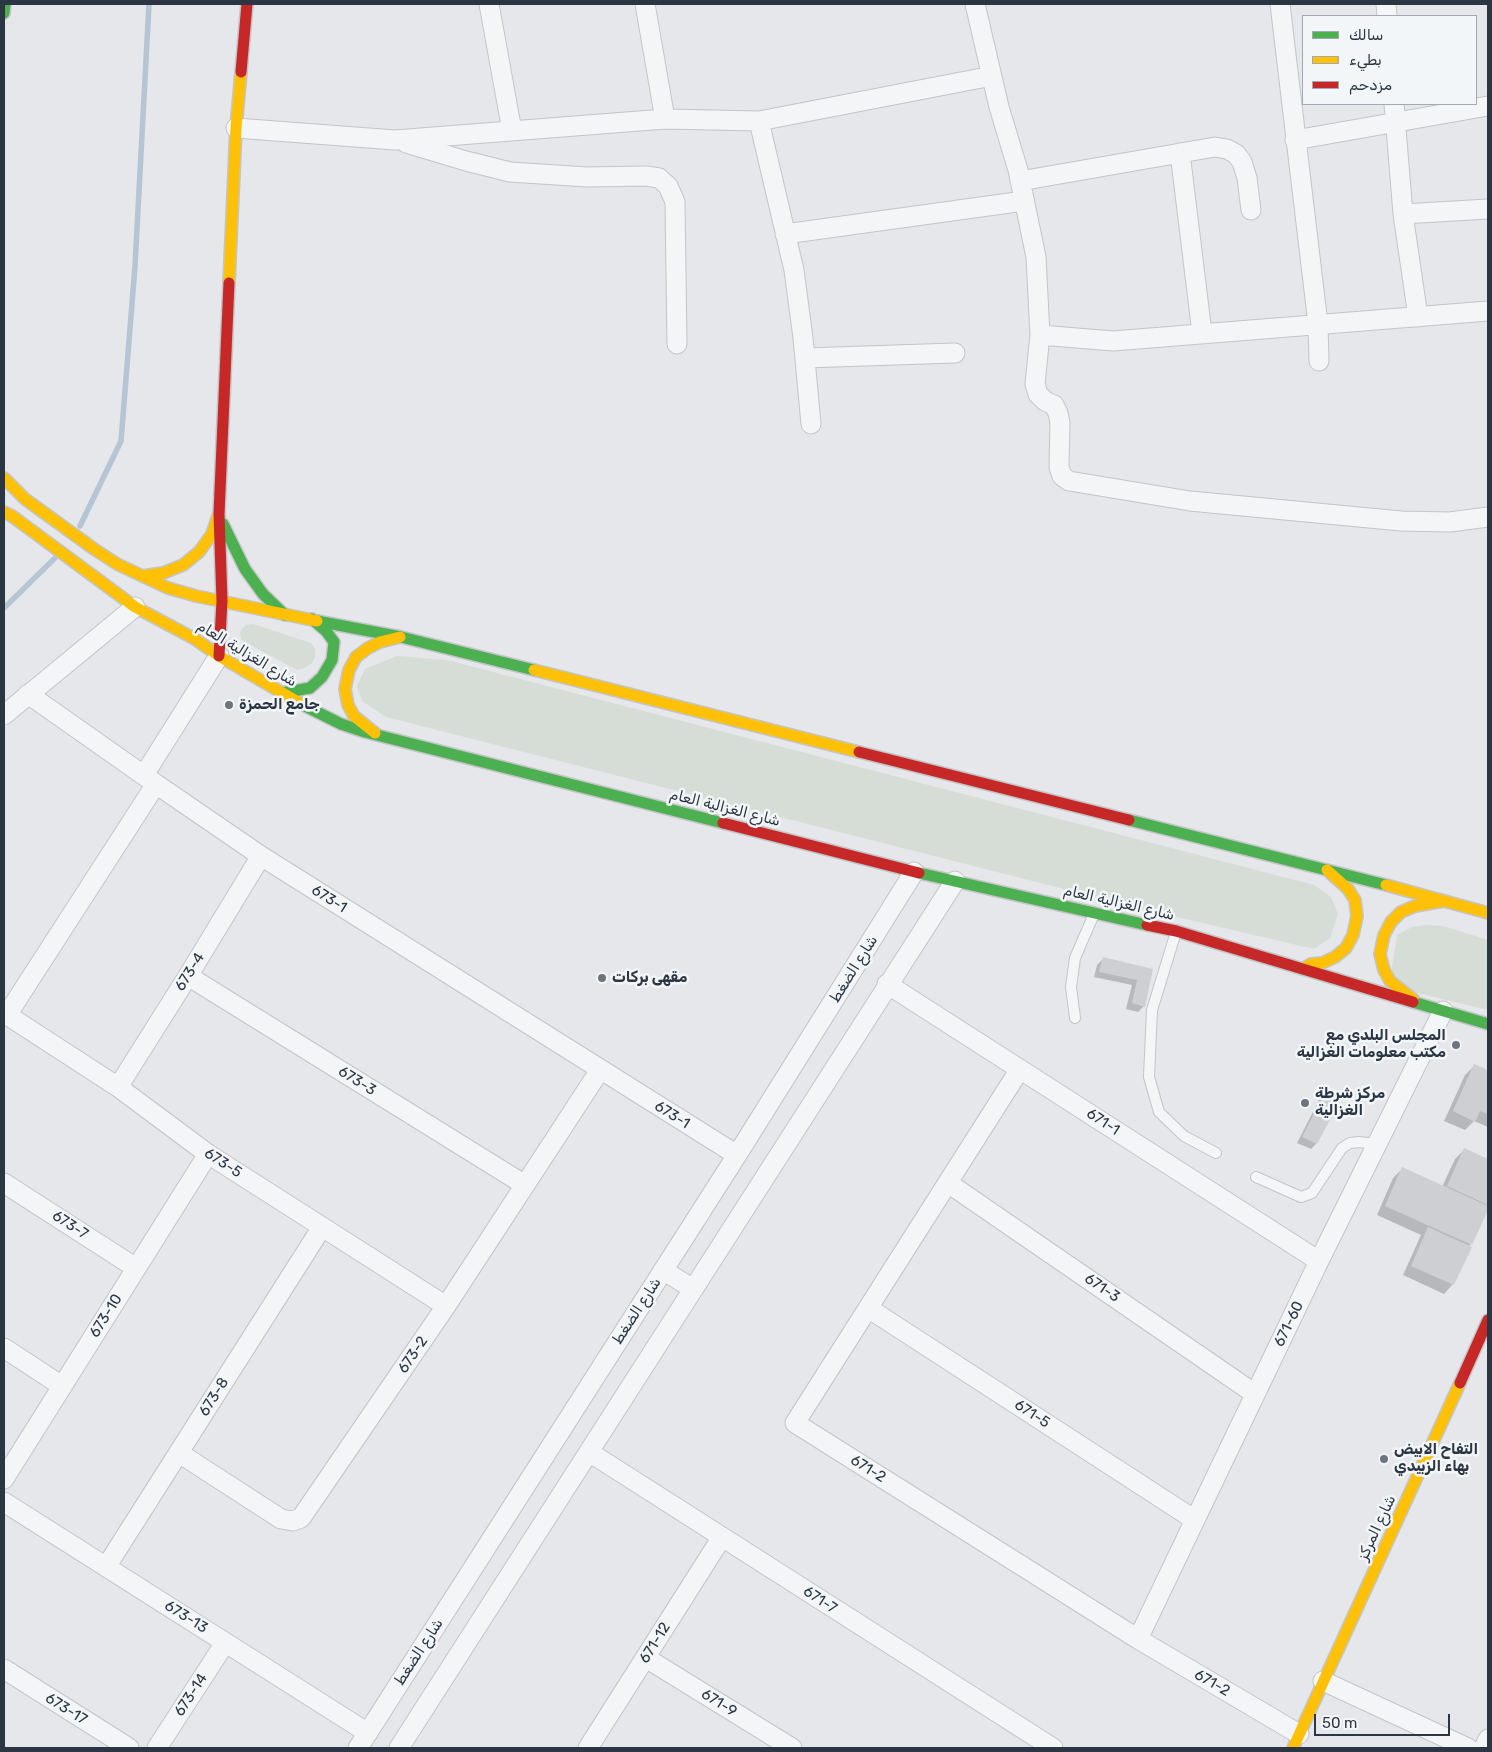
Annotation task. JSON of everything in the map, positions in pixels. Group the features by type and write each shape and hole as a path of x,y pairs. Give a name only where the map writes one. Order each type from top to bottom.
{"main road":[{"path":"4,4 4,13"},
{"path":"219,656 222,601 219,514 236,128 247,4"},
{"name":"شارع الغزالية العام","path":"4,478 25,499 94,549 117,564 168,588 285,615 401,637 1326,869 1488,913"},
{"name":"شارع الغزالية العام","path":"4,512 135,607 341,724 379,736 914,872 1176,931 1488,1024"},
{"path":"142,576 163,574 183,565 199,552 212,534 219,514"},
{"path":"219,514 245,569 263,594 285,615"},
{"path":"282,692 310,688 322,677 332,660 334,642 326,631 312,619"},
{"path":"379,736 354,716 348,705 345,689 349,670 356,657 368,648 380,642 401,637"},
{"path":"1303,970 1310,964 1322,963 1335,957 1346,948 1353,935 1357,916 1355,900 1348,889 1326,869"},
{"path":"1418,1004 1390,980 1384,970 1380,954 1384,935 1391,922 1401,912 1415,906 1444,900"},
{"name":"شارع المركز","path":"1296,1741 1488,1320"}],"street":[{"path":"489,4 512,131"},
{"path":"645,4 665,119"},
{"path":"975,4 1020,181 1036,257 1040,335 1035,384 1038,394 1045,401 1054,405 1058,412 1060,422 1059,467 1062,476 1069,481 1190,501 1401,520 1450,522 1488,517"},
{"path":"1280,4 1318,324 1319,361"},
{"path":"236,128 395,140 665,119 759,121 992,76"},
{"path":"1295,140 1394,113 1488,106"},
{"path":"1394,113 1403,214 1418,316"},
{"path":"759,121 794,270 811,424"},
{"path":"395,140 510,172 587,177 646,176 659,178 668,186 675,202 677,344"},
{"path":"1020,181 1215,147 1227,149 1236,154 1242,162 1247,178 1252,210"},
{"path":"1180,153 1202,334"},
{"path":"785,234 1024,201"},
{"path":"1403,214 1488,209"},
{"path":"1040,335 1113,341 1488,311"},
{"path":"805,358 955,354"},
{"path":"4,715 135,607"},
{"path":"5,1014 150,780 219,656"},
{"name":"673-1","path":"28,694 261,856 737,1156"},
{"name":"673-4","path":"118,1087 261,856"},
{"name":"شارع الضغط","path":"363,1740 737,1156 914,872"},
{"path":"399,1748 887,984 955,881"},
{"name":"673-3","path":"188,976 525,1185"},
{"name":"671-1","path":"887,984 1319,1261"},
{"name":"671-60","path":"1138,1639 1319,1261 1443,1011"},
{"name":"673-5","path":"5,1014 118,1087 208,1154 446,1306"},
{"name":"671-2","path":"1020,1069 795,1423 1296,1741"},
{"name":"673-2","path":"179,1453 281,1520 293,1521 301,1518 446,1306 600,1070"},
{"name":"673-10","path":"4,1479 208,1154"},
{"name":"673-7","path":"4,1183 136,1268"},
{"name":"671-3","path":"948,1183 1255,1394"},
{"name":"673-8","path":"106,1567 322,1227"},
{"path":"663,1270 693,1289"},
{"name":"671-5","path":"868,1308 1195,1520"},
{"path":"4,1348 62,1386"},
{"name":"671-7","path":"589,1452 1052,1748"},
{"name":"673-13","path":"4,1502 225,1643 363,1740"},
{"name":"671-12","path":"588,1748 722,1537"},
{"name":"673-14","path":"157,1748 225,1643"},
{"name":"671-9","path":"646,1658 792,1748"},
{"name":"673-17","path":"4,1669 129,1748"},
{"path":"1323,1681 1468,1748"},
{"path":"1484,1748 1488,1739"}],"lane":[{"path":"1076,1018 1071,988 1075,958 1094,913"},
{"path":"1176,931 1152,1010 1149,1077 1159,1112 1184,1136 1216,1153"},
{"path":"1256,1177 1301,1198 1312,1193 1342,1148 1359,1142 1376,1144"}],"shaded area":[{"path":"253,624 311,643 315,649 315,657 312,663 297,670 241,640 240,632 242,629 246,625"},
{"path":"397,656 447,660 1314,885 1331,897 1338,914 1330,938 1314,949 1143,909 386,717 362,701 357,686 365,669"},
{"path":"1426,925 1443,926 1488,940 1488,1010 1409,991 1390,979 1397,935 1412,927"}],"building":[{"path":"1103,957 1153,969 1145,1007 1132,1003 1137,980 1099,972"},
{"path":"1474,1064 1488,1070 1488,1114 1480,1111 1475,1122 1453,1111"},
{"path":"1326,1091 1341,1099 1317,1144 1302,1137"},
{"path":"1464,1148 1488,1159 1488,1205 1447,1186"},
{"path":"1402,1167 1488,1206 1488,1210 1472,1245 1385,1206"},
{"path":"1428,1227 1472,1247 1454,1285 1411,1266"}],"waterway":[{"path":"80,526 121,441 135,266 149,4"},
{"path":"4,608 55,558"}],"traffic: fast":[{"path":"4,13 5,4"},
{"path":"223,524 245,569 263,594 285,615"},
{"path":"282,693 310,688 322,677 332,660 334,642 326,631 312,619"},
{"path":"317,621 401,637 534,670"},
{"path":"303,705 341,724 365,732 723,823"},
{"path":"1129,820 1386,885"},
{"path":"919,873 1147,925"},
{"path":"1413,1002 1488,1024"}],"traffic: slow":[{"path":"229,283 236,128 241,72"},
{"path":"4,478 25,499 94,549 117,564 168,588 196,596 317,621"},
{"path":"4,512 135,607 195,639 219,656 303,705"},
{"path":"142,576 163,573 183,565 199,552 212,534 218,516"},
{"path":"375,733 354,716 348,705 345,689 349,670 356,657 368,648 380,642 400,637"},
{"path":"534,670 859,752"},
{"path":"1303,969 1311,964 1322,963 1335,957 1346,948 1353,935 1357,916 1355,900 1348,889 1327,870"},
{"path":"1386,885 1488,913"},
{"path":"1413,999 1390,981 1384,970 1380,954 1384,935 1391,922 1401,912 1415,906 1443,901"},
{"path":"1293,1748 1460,1383"}],"traffic: jam":[{"path":"241,72 247,4"},
{"path":"219,656 222,601 219,514 229,283"},
{"path":"859,752 1129,820"},
{"path":"723,823 919,873"},
{"path":"1147,925 1176,931 1413,1002"},
{"path":"1460,1383 1488,1320"}],"place":[{"name":"جامع الحمزة","path":"229,705"},
{"name":"مقهى بركات","path":"602,978"},
{"name":"المجلس البلدي مع مكتب معلومات الغزالية","path":"1456,1045"},
{"name":"مركز شرطة الغزالية","path":"1305,1103"},
{"name":"التفاح الابيض بهاء الزبيدي","path":"1384,1459"}]}
